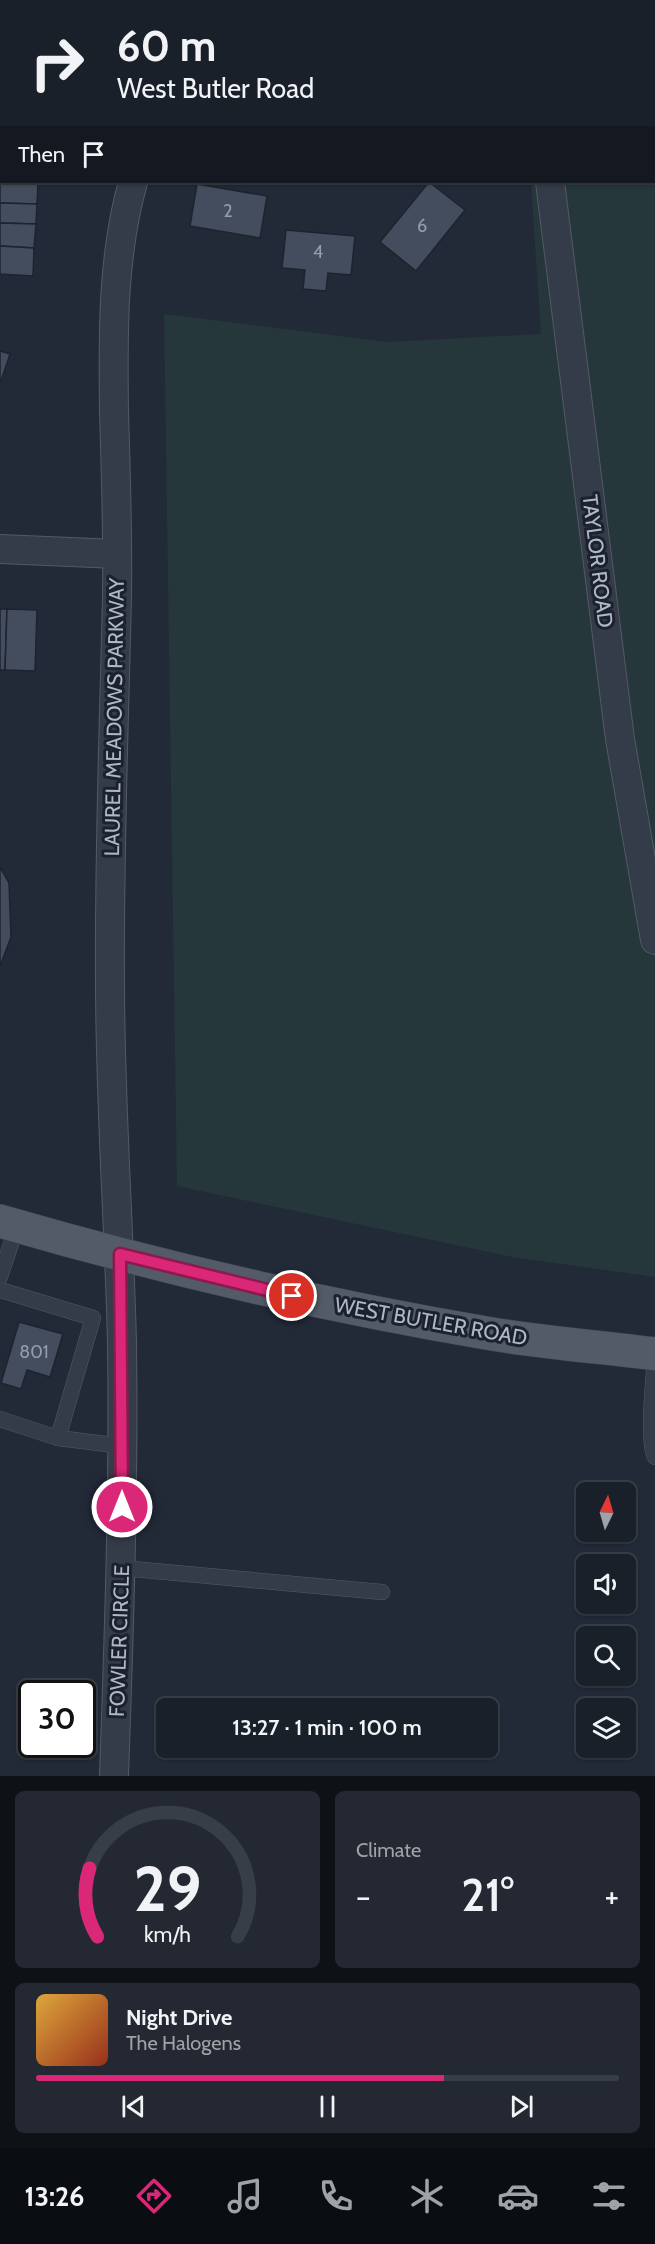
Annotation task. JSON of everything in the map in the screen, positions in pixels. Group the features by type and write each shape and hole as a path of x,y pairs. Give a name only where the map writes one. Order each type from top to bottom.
{"main road":[{"name":"WEST BUTLER ROAD","path":"9,1223 120,1254 312,1301 495,1334 655,1354"}],"street":[{"name":"LAUREL MEADOWS PARKWAY","path":"120,1254 112,1114 110,979 117,554 113,362 116,275 133,183"},
{"name":"TAYLOR ROAD","path":"550,183 620,739 655,940"},
{"path":"0,549 117,554"},
{"name":"FOWLER CIRCLE","path":"114,1776 122,1568 120,1254"}],"lane":[{"path":"0,1277 9,1223"},
{"path":"0,1290 121,1327"},
{"path":"58,1438 93,1318"},
{"path":"655,1361 651,1450 655,1457"},
{"path":"0,1419 58,1438 122,1446"},
{"path":"122,1568 382,1592"}],"shaded area":[{"path":"531,183 655,183 655,1277 512,1257 177,1186 164,314 387,342 541,334"}],"building":[{"path":"0,183 38,183 37,204 0,203"},
{"path":"428,183 465,210 416,271 380,242"},
{"path":"197,184 267,196 260,238 190,226"},
{"path":"0,203 37,204 36,224 0,223"},
{"path":"0,223 36,224 34,248 0,246"},
{"path":"286,230 355,236 351,275 328,273 326,291 303,289 305,270 282,268"},
{"path":"0,246 34,248 33,276 0,274"},
{"path":"0,351 10,354 1,381 0,381"},
{"path":"0,609 7,609 5,670 0,670"},
{"path":"7,609 37,610 35,671 5,670"},
{"path":"0,867 9,883 11,937 0,966"},
{"path":"19,1322 63,1334 50,1377 27,1370 21,1389 1,1383"}],"route":[{"path":"122,1507 120,1254 292,1296"}]}
